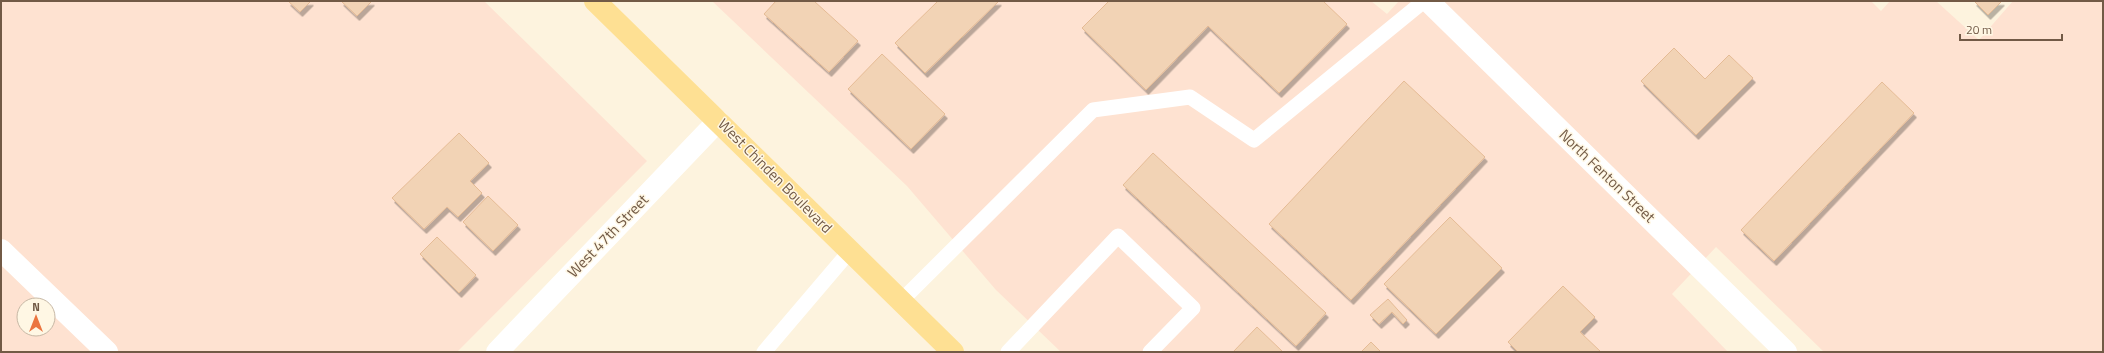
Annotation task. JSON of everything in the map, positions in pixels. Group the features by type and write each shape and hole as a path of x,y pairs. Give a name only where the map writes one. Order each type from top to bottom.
{"main road":[{"name":"West Chinden Boulevard","path":"595,1 953,352"}],"street":[{"name":"North Fenton Street","path":"1428,1 1786,352"},
{"name":"West 47th Street","path":"497,352 718,121"},
{"path":"1,250 107,352"}],"lane":[{"path":"901,301 1093,110 1190,97 1254,140 1424,1"},
{"path":"1008,352 1118,236 1193,308 1150,352"},
{"path":"764,352 850,251"}],"shaded area":[{"path":"1,1 484,1 647,161 457,352 1,352"},
{"path":"712,1 1371,1 1387,14 1399,1 1871,1 1881,11 1890,1 1936,1 1979,40 2013,1 2103,1 2103,352 1824,352 1716,247 1672,294 1728,352 1061,352 996,290 907,186"}],"building":[{"path":"288,1 311,1 300,12"},
{"path":"341,1 372,1 357,16"},
{"path":"776,1 814,1 858,41 829,72 764,14"},
{"path":"938,1 999,1 925,73 895,43"},
{"path":"1109,1 1323,1 1347,24 1279,93 1208,26 1146,90 1082,28"},
{"path":"1974,1 2002,1 1988,15"},
{"path":"1674,48 1705,79 1729,55 1753,78 1696,135 1641,81"},
{"path":"882,54 945,114 911,149 848,89"},
{"path":"1404,81 1485,157 1351,300 1269,224"},
{"path":"1882,82 1914,113 1774,261 1741,230"},
{"path":"459,133 489,163 470,181 482,193 458,217 447,207 424,229 392,198"},
{"path":"1153,153 1326,313 1296,346 1123,185"},
{"path":"488,196 518,225 493,251 463,222"},
{"path":"1450,217 1502,268 1436,334 1384,284"},
{"path":"437,237 476,275 459,293 420,254"},
{"path":"1563,286 1595,317 1580,332 1601,352 1518,352 1508,342"},
{"path":"1388,299 1407,320 1403,324 1392,312 1379,324 1370,315"},
{"path":"1257,327 1283,352 1233,352"},
{"path":"1371,342 1381,352 1361,352"}]}
